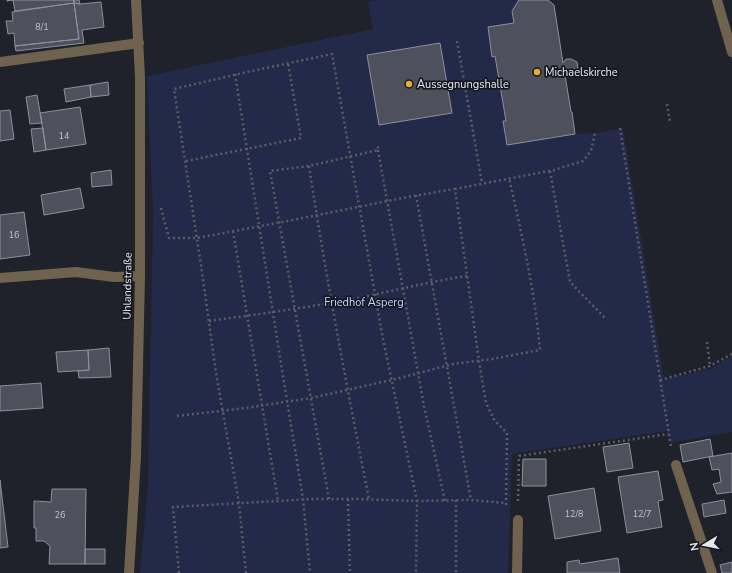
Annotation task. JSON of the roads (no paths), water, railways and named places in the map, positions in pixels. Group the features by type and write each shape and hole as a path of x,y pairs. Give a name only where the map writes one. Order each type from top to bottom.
{"street":[{"name":"Uhlandstraße","path":"129,573 136,457 140,276 140,77 136,0"},
{"path":"717,0 732,52"},
{"path":"0,62 139,43"},
{"path":"0,278 76,272 114,277 140,276"},
{"path":"676,464 712,573"},
{"path":"517,573 518,520"}],"place":[{"name":"Michaelskirche","path":"537,72"},
{"name":"Aussegnungshalle","path":"409,84"}],"park label":[{"name":"Friedhof Asperg","path":"364,302"}]}
